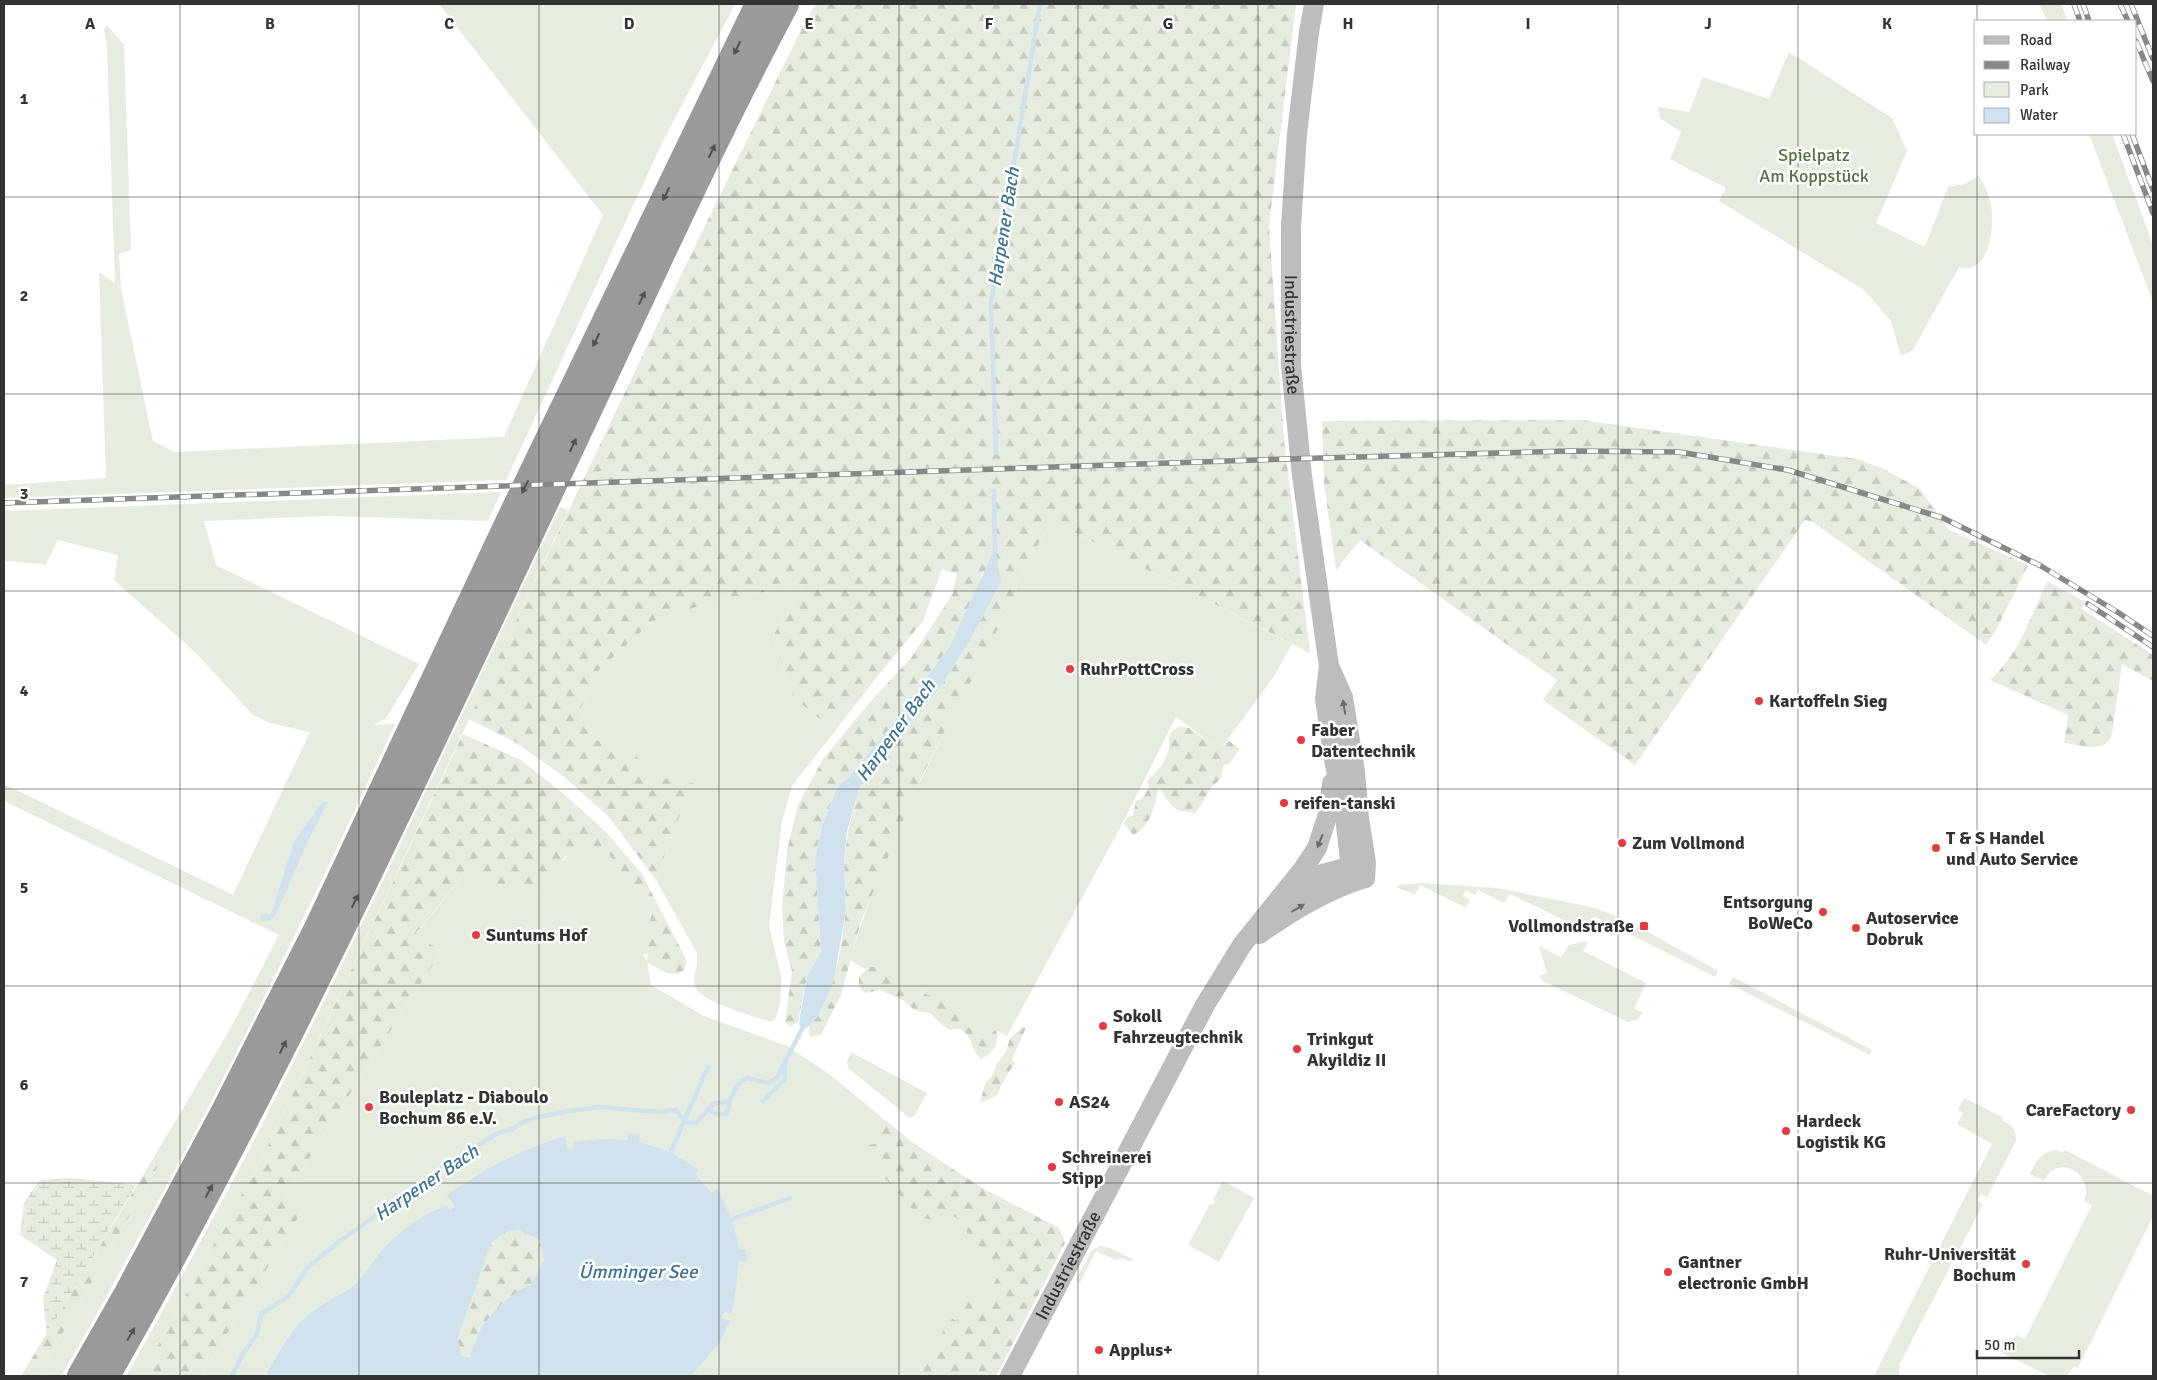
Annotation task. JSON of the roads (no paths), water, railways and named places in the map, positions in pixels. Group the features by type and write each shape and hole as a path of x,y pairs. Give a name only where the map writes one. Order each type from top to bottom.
{"highway":[{"path":"80,1376 224,1111 316,930 509,520 758,4"},
{"path":"107,1376 218,1174 287,1040 419,768 717,140 786,4"}],"street":[{"name":"Industriestraße","path":"1314,4 1297,134 1291,226 1291,365 1302,476 1329,666 1325,699 1345,816 1361,869"},
{"name":"Industriestraße","path":"1242,945 1310,901 1348,884 1361,869 1355,772 1343,697 1329,666"},
{"name":"Industriestraße","path":"1010,1376 1179,1051 1205,1005 1242,945 1303,869 1317,848 1329,811 1334,758"},
{"name":"Industriestraße","path":"1276,903 1319,876 1361,869"}],"water":[{"name":"Harpener Bach","path":"995,548 1001,582 968,644 941,686 884,752 859,789 847,831 844,861 846,910 835,973 830,991 818,1016 801,1032 799,1022 807,977 821,951 815,859 822,826 837,788 849,777 888,730 950,646"},
{"path":"322,802 328,802 309,839 275,916 270,920 261,921 260,915 271,914 294,842"},
{"name":"Ümminger See","path":"629,1133 640,1135 639,1142 670,1152 699,1170 695,1174 712,1193 717,1188 731,1218 739,1249 746,1249 747,1261 739,1262 731,1314 724,1311 721,1318 730,1321 720,1342 691,1376 266,1376 286,1341 306,1317 318,1307 358,1282 385,1247 410,1226 429,1213 447,1206 450,1210 455,1206 447,1195 462,1185 518,1154 565,1136 568,1150 574,1148 573,1142 601,1139 627,1140","holes":["519,1230 540,1240 544,1260 531,1285 518,1291 501,1304 482,1326 469,1358 461,1356 458,1337 491,1243 505,1232"]}],"waterway":[{"name":"Harpener Bach","path":"996,452 991,304 1040,4"},
{"name":"Harpener Bach","path":"994,491 995,552"},
{"name":"Harpener Bach","path":"709,1109 716,1114 726,1114 735,1090 747,1078 768,1083 777,1078 803,1027"},
{"name":"Harpener Bach","path":"763,1101 785,1079 785,1063"},
{"path":"668,1158 708,1067"},
{"name":"Harpener Bach","path":"232,1376 242,1355 257,1334 261,1314 288,1297 309,1266 340,1241 450,1163 498,1133 513,1129 521,1123 537,1117 598,1107 660,1112 676,1110 685,1122 696,1123 713,1104 728,1101"},
{"path":"727,1221 790,1198"}],"railway":[{"path":"2074,4 2080,20"},
{"path":"2083,4 2089,20"},
{"path":"2120,4 2128,20"},
{"path":"2131,4 2153,59"},
{"path":"2137,43 2153,81"},
{"path":"2123,135 2153,213"},
{"path":"2132,135 2153,190"},
{"path":"4,503 1287,459 1571,451 1679,452 1788,470 1943,518 2041,566 2153,636"},
{"path":"2088,604 2153,647"}],"place":[{"name":"RuhrPottCross","path":"1070,669"},
{"name":"Kartoffeln Sieg","path":"1759,701"},
{"name":"Faber Datentechnik","path":"1301,740"},
{"name":"reifen-tanski","path":"1284,803"},
{"name":"Zum Vollmond","path":"1622,843"},
{"name":"T & S Handel und Auto Service","path":"1936,848"},
{"name":"Entsorgung BoWeCo","path":"1823,912"},
{"name":"Vollmondstraße","path":"1644,926"},
{"name":"Autoservice Dobruk","path":"1856,928"},
{"name":"Suntums Hof","path":"476,935"},
{"name":"Sokoll Fahrzeugtechnik","path":"1103,1026"},
{"name":"Trinkgut Akyildiz II","path":"1297,1049"},
{"name":"AS24","path":"1059,1102"},
{"name":"Bouleplatz - Diaboulo Bochum 86 e.V.","path":"369,1107"},
{"name":"CareFactory","path":"2131,1110"},
{"name":"Hardeck Logistik KG","path":"1786,1131"},
{"name":"Schreinerei Stipp","path":"1052,1167"},
{"name":"Ruhr-Universität Bochum","path":"2026,1264"},
{"name":"Gantner electronic GmbH","path":"1668,1272"},
{"name":"Applus+","path":"1099,1350"}],"park label":[{"name":"Spielpatz Am Koppstück","path":"1814,165"}]}
